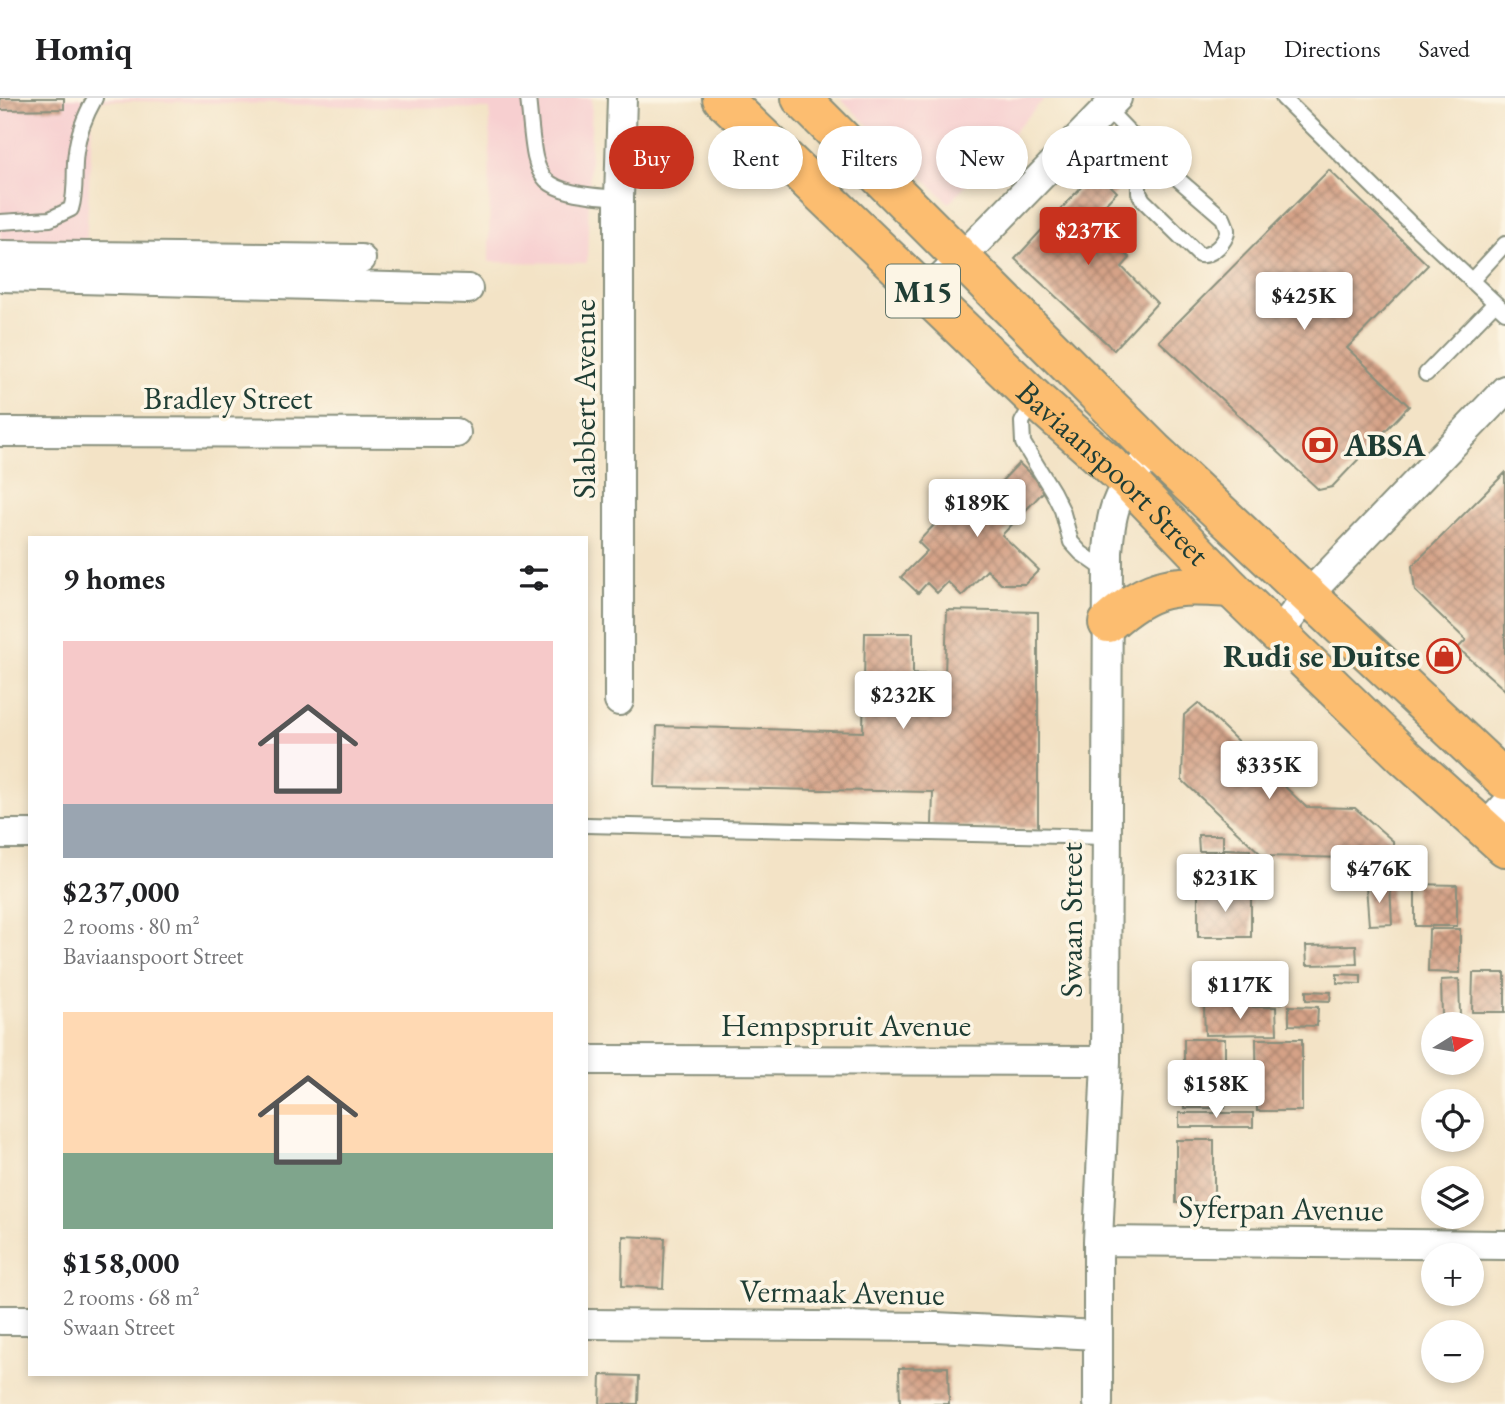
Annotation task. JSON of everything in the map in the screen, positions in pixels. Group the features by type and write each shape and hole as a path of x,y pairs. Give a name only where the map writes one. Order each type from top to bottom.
{"main road":[{"name":"Baviaanspoort Street","path":"722,98 1035,399 1128,481 1231,588 1405,757 1498,827"},
{"name":"Baviaanspoort Street","path":"801,98 962,256 1153,450 1505,779"},
{"path":"1108,623 1138,598 1167,587 1180,585 1231,588"}],"street":[{"name":"Slabbert Avenue","path":"619,701 619,198 622,98"},
{"path":"926,294 1112,104"},
{"path":"0,255 361,259"},
{"path":"0,278 468,289"},
{"path":"1278,634 1307,596 1505,390"},
{"name":"Bradley Street","path":"0,432 456,433"},
{"name":"Swaan Street","path":"1098,1404 1098,1241 1106,1060 1108,572 1113,508 1128,481 1153,450"},
{"path":"0,834 28,834"},
{"name":"Hempspruit Avenue","path":"588,1060 1106,1060"},
{"name":"Syferpan Avenue","path":"1098,1241 1505,1245"},
{"path":"0,1320 28,1320"},
{"name":"Vermaak Avenue","path":"588,1324 936,1327 1098,1335"}],"lane":[{"path":"0,222 50,219 71,209 74,199 76,151 87,111 96,98"},
{"path":"528,98 534,153 544,181 556,188 590,196 619,198"},
{"path":"1283,98 1500,307 1426,374"},
{"path":"1112,104 1129,126"},
{"path":"1157,161 1223,218 1227,227 1226,236 1212,253 1205,257 1199,255 1139,193 1139,183 1157,161"},
{"path":"1471,281 1505,244"},
{"path":"1035,399 1022,422 1023,443 1057,501 1071,542 1081,554 1108,572"},
{"path":"588,824 1106,836"}],"shaded area":[{"path":"0,98 592,98 587,263 489,262 490,109 93,100 86,248 0,244"},
{"path":"840,98 1045,98 1019,126 936,126 936,189 962,189 949,203 922,177 922,126 869,126"}],"building":[{"path":"0,98 64,98 64,109 0,110"},
{"path":"1329,170 1428,265 1347,348 1409,406 1332,487 1319,490 1159,341"},
{"path":"1079,189 1114,189 1117,192 1091,219 1130,258 1122,267 1157,303 1114,350 1015,259"},
{"path":"1019,463 1046,489 1002,535 1039,570 1025,584 1001,584 987,570 962,596 948,582 937,593 927,583 918,593 901,577 927,551 918,542 935,524 951,487 975,509"},
{"path":"1505,473 1505,690 1458,648 1466,640 1415,591 1412,566"},
{"path":"947,610 1038,612 1038,828 932,826 933,792 655,787 657,726 863,732 865,633 913,633 913,674 945,675"},
{"path":"1198,703 1306,807 1355,808 1393,841 1394,859 1263,856 1182,780 1184,715"},
{"path":"1198,835 1223,835 1223,851 1199,851"},
{"path":"1224,849 1250,850 1248,875 1223,873"},
{"path":"1390,884 1392,924 1369,925 1366,886"},
{"path":"1415,884 1457,885 1457,926 1415,926"},
{"path":"1251,891 1251,937 1198,937 1198,892"},
{"path":"1429,929 1460,929 1460,973 1428,972"},
{"path":"1356,945 1357,964 1307,965 1306,946"},
{"path":"1252,973 1283,973 1283,1003 1252,1004"},
{"path":"1473,973 1505,973 1505,1012 1472,1012"},
{"path":"1337,974 1361,975 1361,984 1337,983"},
{"path":"1459,979 1460,1012 1442,1012 1441,980"},
{"path":"1306,991 1331,992 1330,1001 1306,1000"},
{"path":"1289,1006 1318,1007 1317,1026 1289,1025"},
{"path":"1204,1007 1276,1007 1277,1034 1205,1035"},
{"path":"1184,1039 1225,1039 1225,1108 1184,1108"},
{"path":"1256,1039 1302,1039 1302,1111 1257,1111"},
{"path":"1179,1113 1253,1113 1253,1127 1179,1127"},
{"path":"1176,1140 1214,1140 1214,1203 1176,1203"},
{"path":"623,1236 665,1238 663,1288 622,1286"},
{"path":"948,1367 949,1404 900,1404 899,1368"},
{"path":"601,1375 639,1376 638,1404 600,1404"}],"place":[{"name":"ABSA","path":"1320,445"},
{"name":"Rudi se Duitse","path":"1444,656"}]}
